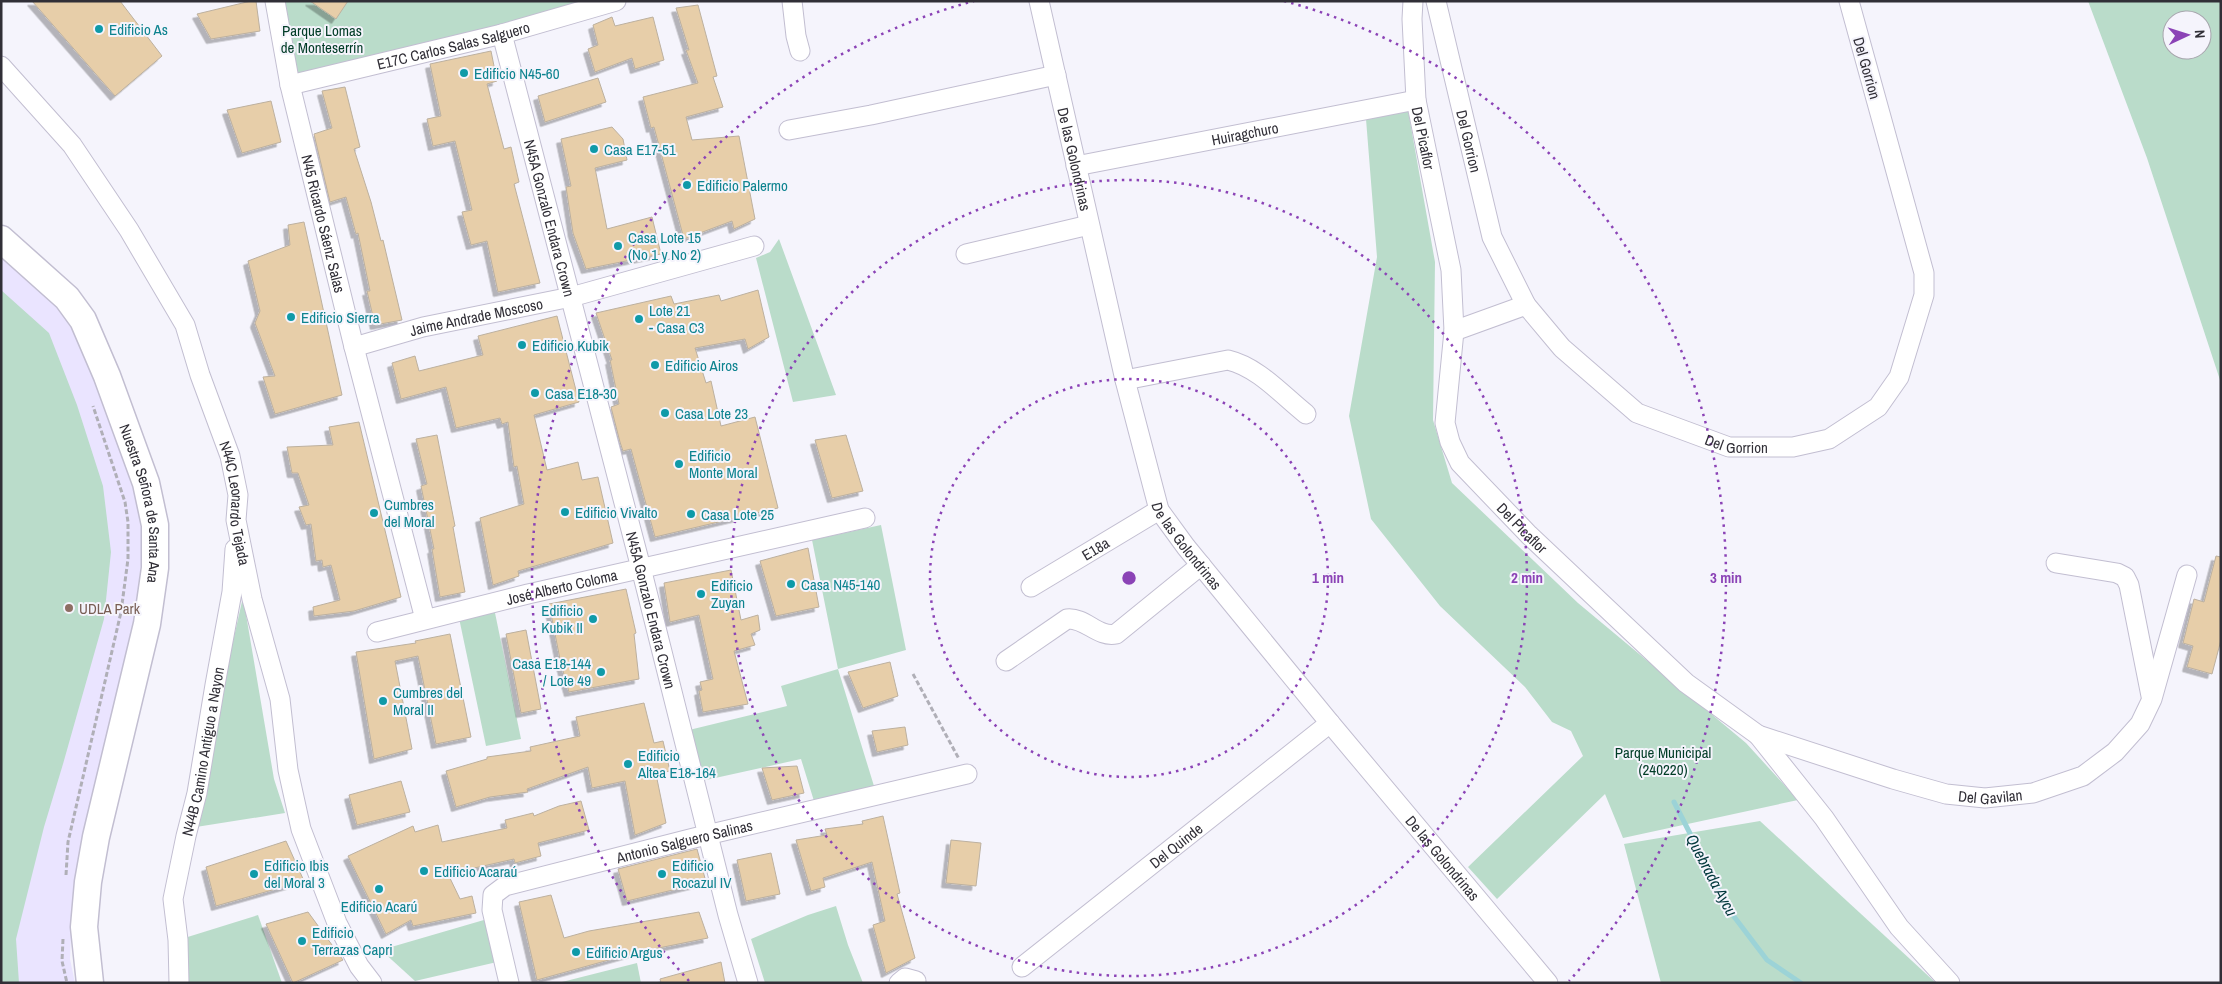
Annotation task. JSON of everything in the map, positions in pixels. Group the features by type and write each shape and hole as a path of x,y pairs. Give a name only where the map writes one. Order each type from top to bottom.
{"street":[{"name":"N45 Ricardo Sáenz Salas","path":"275,1 290,85 354,347 425,619"},
{"name":"E17C Carlos Salas Salguero","path":"290,85 502,34 616,1"},
{"path":"792,1 800,51"},
{"name":"De las Golondrinas","path":"1039,1 1124,380 1159,510 1201,565 1330,722 1548,983"},
{"name":"Del Picaflor","path":"1413,1 1412,19 1416,100 1451,270 1454,331 1445,423 1450,442 1460,463 1529,535 1686,683"},
{"name":"Del Gorrion","path":"1436,1 1492,237 1526,306 1562,348 1637,413 1729,447 1793,447 1829,439 1878,406 1899,377 1924,295 1924,274 1849,1"},
{"name":"N45A Gonzalo Endara Crown","path":"502,34 641,568 728,915 748,983"},
{"name":"N44C Leonardo Tejada","path":"1,66 76,151 134,237 184,325 230,456 238,495 236,520 252,599 280,699 288,770 301,829 337,923 359,966 372,983"},
{"path":"789,130 871,115 1056,75"},
{"name":"Huiragchuro","path":"1076,166 1416,100"},
{"path":"966,254 1089,225"},
{"name":"Nuestra Señora de Santa Ana","path":"1,239 67,298 82,320 107,376 146,483 155,525 155,568 146,624 96,837 88,882 84,927 90,983"},
{"name":"Jaime Andrade Moscoso","path":"354,347 423,327 571,297 754,246"},
{"path":"1454,331 1526,306"},
{"path":"1124,380 1228,360 1243,364 1254,371 1306,414"},
{"name":"E18a","path":"1030,587 1159,510"},
{"name":"José Alberto Coloma","path":"377,632 641,568 865,518"},
{"name":"N44B Camino Antiguo a Nayon","path":"179,983 178,940 173,899 197,793 232,592 236,520"},
{"path":"2056,563 2117,573 2125,577 2129,585 2152,699"},
{"path":"1006,661 1067,619 1075,620 1103,634 1116,634 1201,565"},
{"name":"Del Gavilan","path":"1686,683 1758,735 1893,779 1946,794 1985,798 2034,793 2084,776 2115,752 2140,724 2152,699 2186,575"},
{"name":"Del Quinde","path":"1022,967 1330,722"},
{"path":"1758,735 1824,818 1899,927 1950,983"},
{"name":"Antonio Salguero Salinas","path":"509,983 492,910 493,895 505,886 708,835 967,774"}],"path":[{"path":"68,842 121,612 128,559 128,522 125,502 92,402"},
{"path":"913,674 967,774"},
{"path":"62,961 67,983"}],"shaded area":[{"name":"UDLA Park","path":"1,251 59,307 73,329 93,373 139,508 141,564 134,617 84,835 72,911 70,959 75,983 1,983"}],"green space":[{"name":"Parque Lomas de Monteserrín","path":"279,1 587,1 290,85"},
{"path":"2088,1 2221,1 2221,383 2147,158"},
{"name":"Parque Municipal (240220)","path":"1408,110 1435,262 1433,420 1452,483 1578,603 1746,743 1798,800 1623,838 1605,794 1497,899 1468,867 1583,756 1571,731 1552,722 1525,687 1440,606 1371,519 1349,416 1377,257 1366,119"},
{"path":"779,239 836,395 793,402 756,258 770,252"},
{"name":"UDLA Park","path":"1,290 49,333 77,405 103,486 111,552 104,619 44,827 16,939 19,983 1,983"},
{"path":"881,525 906,650 838,669 812,540"},
{"path":"243,597 274,779 285,813 196,827 213,730"},
{"path":"494,608 521,739 486,746 459,618"},
{"path":"838,669 874,786 814,801 801,759 697,782 685,731 787,706 781,686"},
{"path":"1760,821 1936,983 1661,983 1624,844"},
{"path":"836,906 848,945 863,983 765,983 751,939 808,915"},
{"path":"258,915 282,983 179,983 178,940"},
{"path":"501,915 510,959 415,981 381,950"},
{"path":"637,963 641,983 558,983"}],"building":[{"name":"Edificio As","path":"32,1 120,1 162,56 115,96"},
{"path":"256,1 260,31 211,39 197,14"},
{"path":"310,1 348,1 336,19"},
{"path":"698,5 717,76 713,77 723,107 686,117 692,140 739,136 755,219 734,229 732,221 684,239 654,127 651,128 643,97 698,83 686,50 689,50 676,8"},
{"path":"612,17 615,26 653,17 664,60 635,69 632,58 595,72 588,49 598,45 593,25"},
{"path":"491,51 497,81 487,84 504,149 511,147 519,182 514,184 540,283 498,292 487,241 471,245 462,212 472,210 455,141 433,146 427,119 441,116 430,64"},
{"path":"598,78 606,102 545,122 538,96"},
{"path":"345,87 360,147 354,149 381,241 383,240 402,320 375,325 367,291 370,291 358,233 356,234 346,197 330,202 314,134 332,128 322,91"},
{"path":"271,101 281,142 242,153 227,110"},
{"path":"612,127 623,139 627,160 595,168 607,229 652,217 661,254 586,269 573,233 566,187 571,186 561,139"},
{"name":"Edificio Sierra","path":"304,222 342,395 275,414 263,377 275,376 255,323 260,311 248,261 290,245 288,225"},
{"path":"758,290 769,337 748,349 745,339 695,348 706,383 711,381 721,426 755,417 778,508 655,537 631,449 623,451 620,442 611,407 619,404 610,360 612,360 596,313 671,296 674,304 719,295 721,301"},
{"path":"557,316 579,402 534,415 547,470 578,462 582,480 598,477 613,543 518,571 519,576 493,585 480,518 524,504 517,466 514,467 508,422 502,424 500,418 456,428 446,387 401,399 392,363 415,356 419,371 483,355 478,336"},
{"path":"359,422 401,597 354,611 314,616 313,607 340,600 331,565 323,567 322,560 316,561 311,524 306,525 299,507 309,505 298,473 292,473 287,447 333,445 329,427"},
{"path":"437,435 455,526 453,527 465,592 440,597 432,549 434,549 421,486 427,484 416,439"},
{"path":"846,435 863,491 832,498 815,440"},
{"name":"Casa N45-140","path":"808,548 819,607 776,616 760,561"},
{"path":"2216,556 2221,557 2221,640 2212,674 2187,667 2193,646 2183,643 2194,599 2204,602"},
{"path":"731,570 741,620 758,615 760,630 751,634 755,645 734,651 748,704 703,712 699,691 702,690 700,682 713,679 699,615 670,622 664,583"},
{"path":"626,589 636,633 634,634 639,679 569,692 561,664 549,604"},
{"path":"526,630 541,709 521,713 506,634"},
{"path":"450,634 471,737 436,744 418,656 395,661 412,749 374,759 356,652 416,643 415,641"},
{"path":"890,662 898,696 863,708 848,672"},
{"path":"644,703 654,743 663,741 670,771 656,774 666,823 635,835 625,781 592,788 588,767 527,789 528,792 490,797 456,807 446,771 487,759 487,757 531,751 530,747 580,736 576,717"},
{"path":"905,727 908,745 877,752 872,731"},
{"path":"797,766 804,793 772,800 762,768"},
{"path":"401,781 410,812 357,825 349,795"},
{"path":"581,801 589,830 538,843 541,856 515,863 514,859 448,874 460,899 472,896 476,913 413,926 411,920 386,934 348,856 413,826 415,832 438,825 442,842 507,828 505,820 533,813 534,816 559,806"},
{"path":"883,816 900,893 897,894 915,958 886,973 873,925 885,921 872,862 823,878 825,887 811,891 796,840 827,835 825,829 863,824 862,821"},
{"path":"951,840 981,843 976,886 946,883"},
{"name":"Edificio Ibis del Moral 3","path":"286,841 304,881 216,906 206,867"},
{"name":"Edificio Rocazul IV","path":"697,849 706,882 627,901 618,869"},
{"path":"771,853 780,894 746,901 737,860"},
{"path":"551,895 564,938 589,931 699,912 708,938 634,953 537,980 519,902"},
{"name":"Edificio Terrazas Capri","path":"308,912 343,960 293,983 266,924"},
{"path":"721,962 725,983 661,983 660,979"}],"waterway":[{"name":"Quebrada Aycu","path":"1674,802 1729,910 1767,960 1801,983"}],"place":[{"name":"Edificio As","path":"99,29"},
{"name":"Edificio N45-60","path":"464,73"},
{"name":"Casa E17-51","path":"594,149"},
{"name":"Edificio Palermo","path":"687,185"},
{"name":"Casa Lote 15 (No 1 y No 2)","path":"618,246"},
{"name":"Edificio Sierra","path":"291,317"},
{"name":"Lote 21 - Casa C3","path":"639,319"},
{"name":"Edificio Kubik","path":"522,345"},
{"name":"Edificio Airos","path":"655,365"},
{"name":"Casa E18-30","path":"535,393"},
{"name":"Casa Lote 23","path":"665,413"},
{"name":"Edificio Monte Moral","path":"679,464"},
{"name":"Edificio Vivalto","path":"565,512"},
{"name":"Cumbres del Moral","path":"374,513"},
{"name":"Casa Lote 25","path":"691,514"},
{"name":"Casa N45-140","path":"791,584"},
{"name":"Edificio Zuyan","path":"701,594"},
{"name":"UDLA Park","path":"69,608"},
{"name":"Edificio Kubik II","path":"593,619"},
{"name":"Casa E18-144 / Lote 49","path":"601,672"},
{"name":"Cumbres del Moral II","path":"383,701"},
{"name":"Edificio Altea E18-164","path":"628,764"},
{"name":"Edificio Acaraú","path":"424,871"},
{"name":"Edificio Ibis del Moral 3","path":"254,874"},
{"name":"Edificio Rocazul IV","path":"662,874"},
{"name":"Edificio Acarú","path":"379,889"},
{"name":"Edificio Terrazas Capri","path":"302,941"},
{"name":"Edificio Argus","path":"576,952"}]}
